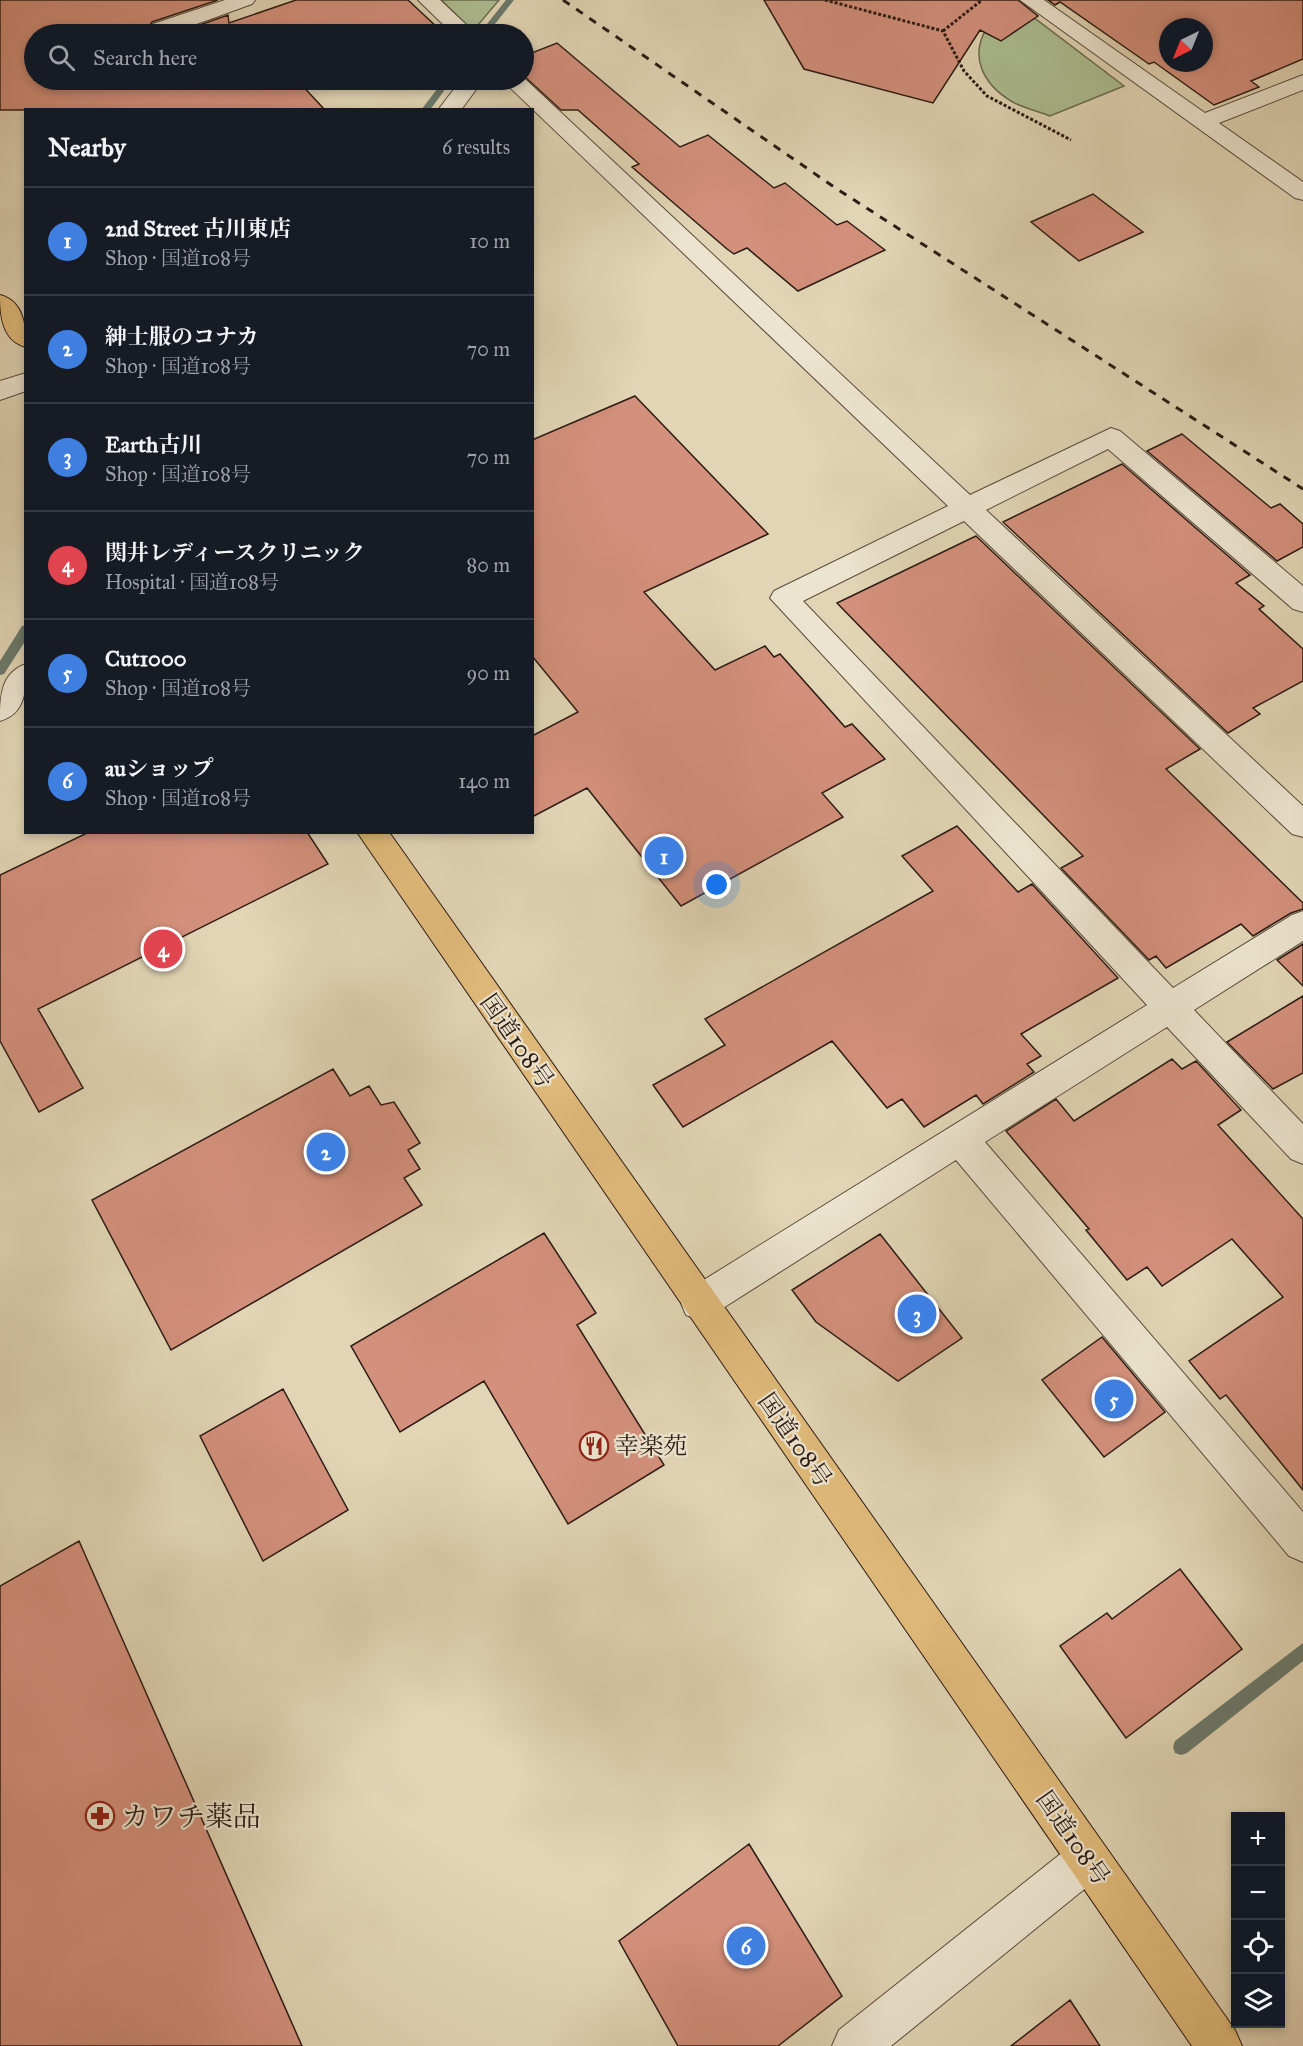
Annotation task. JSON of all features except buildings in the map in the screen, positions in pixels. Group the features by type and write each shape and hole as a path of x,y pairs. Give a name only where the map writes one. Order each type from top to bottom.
{"highway":[{"path":"0,303 24,336"},
{"name":"国道108号","path":"373,834 1219,2046"}],"street":[{"path":"175,24 245,0"},
{"path":"428,0 454,24"},
{"path":"1030,0 1303,193"},
{"path":"1203,122 1303,82"},
{"path":"451,108 464,90"},
{"path":"524,90 1303,825"},
{"path":"0,391 24,382"},
{"path":"1303,602 1111,436 784,598 1303,1148"},
{"path":"0,710 24,678"},
{"path":"699,1303 1303,924"},
{"path":"960,1139 1303,1542"},
{"path":"855,2046 1088,1859"}],"path":[{"path":"825,0 943,31 954,54 989,98 1043,122 1071,140"},
{"path":"943,31 982,0"}],"green space":[{"path":"441,0 499,0 479,24 466,24"},
{"path":"1012,1 1124,86 1050,116 1020,106 1001,94 986,78 979,59 979,49 987,28 1001,9"}],"waterway":[{"path":"491,24 510,0"},
{"path":"427,108 440,90"},
{"path":"0,671 24,632"},
{"path":"1181,1747 1303,1651"}],"railway":[{"path":"563,0 837,189 1303,489"}],"place":[{"name":"2nd Street 古川東店","path":"664,856"},
{"name":"関井レディースクリニック","path":"163,949"},
{"name":"紳士服のコナカ","path":"326,1152"},
{"name":"Earth古川","path":"917,1314"},
{"name":"Cut1000","path":"1114,1399"},
{"name":"幸楽苑","path":"594,1446"},
{"name":"カワチ薬品","path":"100,1816"},
{"name":"auショップ","path":"746,1946"}]}
